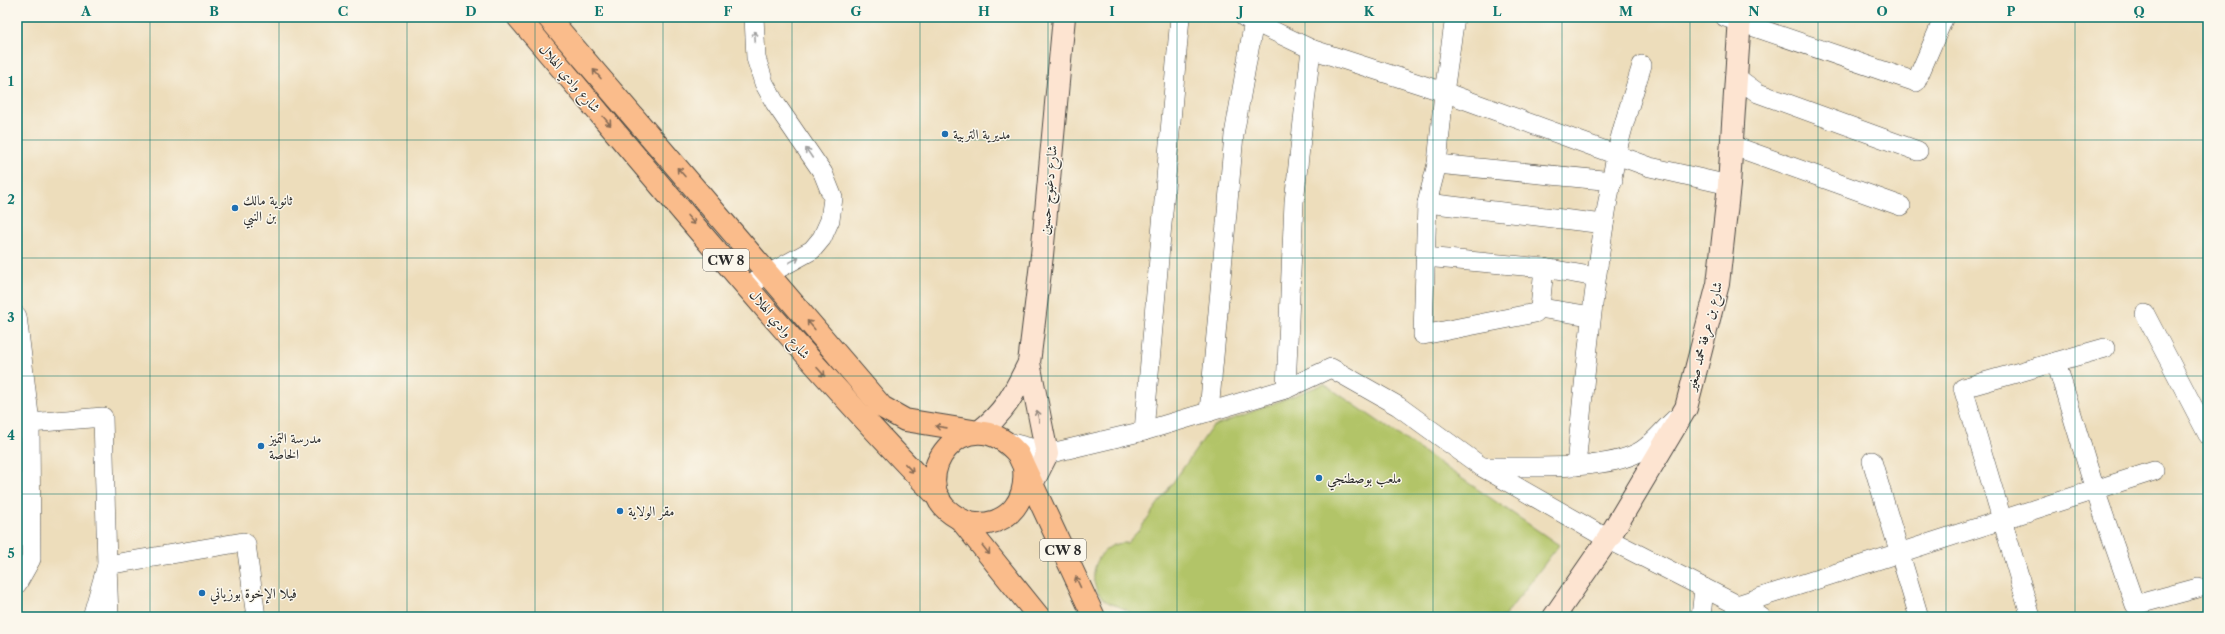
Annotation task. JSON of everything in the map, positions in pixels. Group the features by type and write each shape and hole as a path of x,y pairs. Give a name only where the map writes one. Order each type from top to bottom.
{"main road":[{"name":"شارع وادي الهلال","path":"518,17 747,286 882,440 939,498"},
{"name":"شارع وادي الهلال","path":"548,17 882,406 905,420 980,432"},
{"path":"961,520 975,524 990,523 1009,513 1026,483 1018,454 1008,442 994,435 980,432 964,435 951,443 941,454 935,468 935,484 939,498 948,511 961,520 1039,617"},
{"name":"CW 8","path":"1026,483 1094,617"}],"street":[{"path":"747,286 812,250 822,238 830,220 833,198 823,173 764,83 756,58 754,17"},
{"name":"شارع دغبوج حسين","path":"1029,363 1042,255 1064,17"},
{"path":"1144,431 1180,17"},
{"path":"1455,17 1444,92 1437,164 1428,203 1423,335 1535,313 1540,308 1544,268"},
{"path":"1735,19 1916,82 1944,17"},
{"path":"1209,412 1234,135 1249,19 1311,50 1444,92 1650,167 1729,185"},
{"name":"شارع بن عرفة محمد صغير","path":"1554,617 1608,539 1686,408 1718,284 1729,185 1736,77 1735,19"},
{"path":"1286,389 1294,202 1311,50"},
{"path":"1576,466 1591,316 1604,224 1613,181 1616,155 1642,66"},
{"path":"1736,77 1758,93 1918,151"},
{"path":"1731,145 1902,206"},
{"path":"1437,164 1613,181"},
{"path":"1428,203 1604,224"},
{"path":"1425,257 1544,268 1596,277"},
{"path":"1540,308 1591,316"},
{"path":"2145,314 2208,435"},
{"path":"17,316 32,559 17,584"},
{"path":"2031,617 1963,388 2105,348"},
{"path":"2056,362 2095,490 2135,605 2198,588"},
{"path":"980,432 996,419 1011,399 1029,363"},
{"path":"1026,483 1047,454 1038,415 1029,363"},
{"path":"1008,442 1047,454 1144,431 1286,389 1331,368 1398,406 1482,467 1608,539 1761,617"},
{"path":"1482,467 1576,466 1612,461 1640,452 1686,408"},
{"path":"24,426 103,417 109,617"},
{"path":"1872,461 1901,552 1919,617"},
{"path":"1737,605 2154,471"},
{"path":"107,565 244,542 246,544 256,617"},
{"path":"92,617 107,565"},
{"path":"1702,617 1704,588"}],"green space":[{"name":"ملعب بوصطنجي","path":"1324,384 1559,545 1504,617 1133,617 1134,615 1130,612 1109,603 1100,596 1096,590 1094,582 1095,568 1098,560 1107,549 1112,546 1127,543 1140,529 1212,427"}],"place":[{"name":"مديرية التربية","path":"945,134"},
{"name":"ثانوية مالك بن النبي","path":"235,208"},
{"name":"مدرسة التميز الخاصة","path":"261,446"},
{"name":"ملعب بوصطنجي","path":"1319,478"},
{"name":"مقر الولاية","path":"620,511"},
{"name":"فيلا الإخوة بوزياني","path":"202,593"}]}
